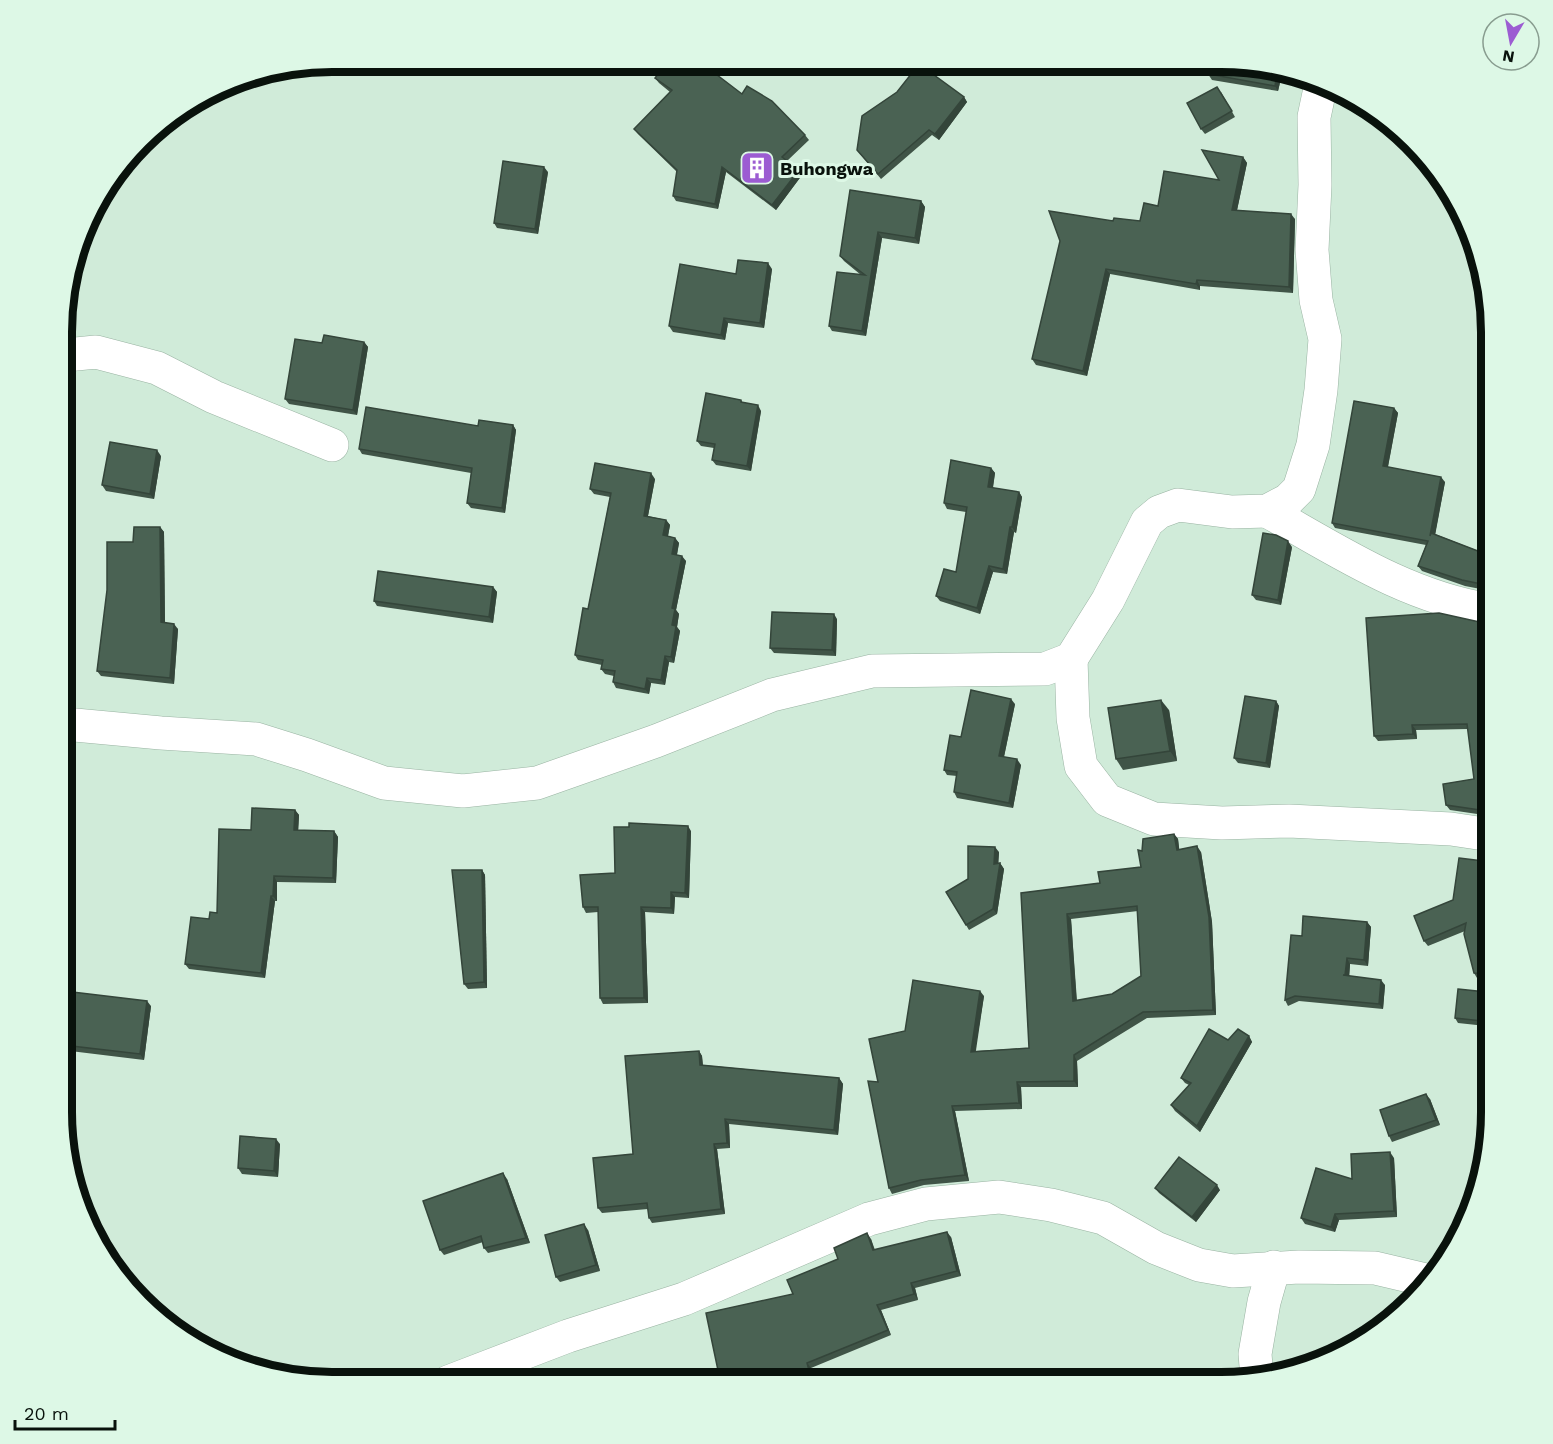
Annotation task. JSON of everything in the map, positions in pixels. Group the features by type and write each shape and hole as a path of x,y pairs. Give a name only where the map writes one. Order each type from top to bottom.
{"street":[{"path":"1319,92 1314,117 1315,186 1312,250 1316,300 1325,339 1313,445 1299,489 1288,500 1267,511 1232,512 1178,505 1159,512 1147,522 1108,600 1071,659 1073,718 1081,766 1107,800 1154,819 1222,823 1289,821 1451,829 1481,833"},
{"path":"72,354 96,352 157,368 214,397 332,445"},
{"path":"1267,511 1395,581 1466,606 1481,608"},
{"path":"72,725 160,734 256,740 307,755 384,783 463,791 537,783 656,741 772,695 872,671 1045,669 1071,659"},
{"path":"474,1372 567,1336 684,1299 869,1219 926,1204 999,1197 1051,1205 1102,1218 1156,1248 1198,1265 1233,1271 1274,1267 1375,1268 1420,1279"},
{"path":"1256,1370 1255,1354 1264,1302 1274,1267"}],"building":[{"path":"660,72 713,72 742,94 747,86 772,101 805,135 782,157 799,170 772,205 722,167 715,204 673,196 677,170 634,129 672,90 655,78"},
{"path":"913,72 930,72 964,97 935,134 929,130 878,174 857,150 862,116 897,92"},
{"path":"1208,72 1221,72 1255,74 1276,78 1275,86 1208,74"},
{"path":"1217,87 1232,111 1201,129 1187,103"},
{"path":"1202,150 1243,157 1232,210 1291,214 1289,287 1197,280 1196,284 1106,269 1083,371 1032,359 1060,241 1049,211 1113,221 1114,218 1140,221 1144,203 1158,206 1164,171 1219,180"},
{"path":"503,161 544,167 535,229 494,223"},
{"path":"850,190 921,201 915,238 878,232 862,331 829,326 837,272 865,275 840,256"},
{"path":"738,260 768,263 760,323 724,318 721,335 669,326 680,264 736,274"},
{"path":"324,335 364,342 353,410 285,399 295,339 322,343"},
{"path":"706,393 758,405 747,466 712,460 715,444 697,441"},
{"path":"1354,401 1394,408 1383,466 1441,477 1430,536 1431,533 1481,552 1481,584 1418,566 1428,541 1332,523"},
{"path":"366,407 478,426 479,420 513,425 502,508 467,503 472,468 359,449"},
{"path":"110,442 157,450 150,494 102,485"},
{"path":"951,460 991,468 988,487 1019,492 1003,569 989,566 977,608 936,596 944,569 956,572 967,507 944,503"},
{"path":"595,463 651,473 644,516 666,520 663,535 675,538 672,554 682,556 672,608 675,609 672,625 676,626 671,657 665,656 661,680 647,678 645,689 613,682 615,671 601,669 603,660 575,655 583,608 588,609 611,493 590,489"},
{"path":"134,527 160,527 161,622 174,624 170,678 97,671 107,590 107,542 133,542"},
{"path":"1263,533 1276,535 1288,541 1278,600 1252,595"},
{"path":"378,571 493,587 489,617 374,601"},
{"path":"772,612 834,614 832,650 770,648"},
{"path":"1439,613 1481,622 1481,810 1446,805 1443,784 1474,779 1467,724 1412,725 1413,734 1374,736 1366,618"},
{"path":"971,690 1011,699 999,756 1017,759 1009,803 954,792 957,772 944,770 950,735 961,737"},
{"path":"1245,696 1276,701 1266,763 1234,758"},
{"path":"1161,700 1170,751 1116,759 1108,708"},
{"path":"252,808 295,810 294,830 334,831 333,878 274,876 261,973 185,964 191,917 209,919 210,912 217,913 219,829 251,830"},
{"path":"629,823 688,826 685,893 671,892 671,908 641,907 644,998 600,998 598,907 583,907 580,875 615,873 614,827 629,827"},
{"path":"1174,834 1177,850 1197,846 1209,917 1213,1010 1143,1012 1074,1055 1074,1081 1017,1082 1019,1103 952,1106 965,1175 921,1180 889,1188 868,1081 878,1082 869,1039 905,1031 913,980 980,991 971,1052 1029,1048 1021,893 1100,883 1098,872 1141,867 1138,850 1142,851 1143,839","holes":["1137,906 1141,976 1112,994 1073,1001 1067,914"]},
{"path":"968,846 995,847 994,864 1000,863 993,909 966,925 946,892 968,879"},
{"path":"1459,858 1481,861 1481,973 1474,973 1464,934 1466,923 1424,941 1414,916 1453,900"},
{"path":"452,870 482,870 484,982 464,984"},
{"path":"1303,916 1367,922 1364,960 1347,958 1345,975 1343,975 1381,980 1379,1004 1295,996 1285,1000 1291,935 1302,936"},
{"path":"1458,989 1481,991 1481,1021 1455,1018"},
{"path":"72,992 147,1001 140,1054 72,1046"},
{"path":"1209,1029 1228,1040 1238,1029 1249,1036 1197,1126 1171,1105 1191,1083 1181,1078"},
{"path":"699,1051 700,1065 839,1078 834,1130 725,1119 727,1143 714,1144 721,1209 649,1218 647,1203 598,1208 593,1158 633,1154 625,1056"},
{"path":"1426,1094 1436,1120 1389,1136 1380,1110"},
{"path":"240,1136 276,1139 274,1171 238,1168"},
{"path":"1390,1152 1394,1211 1335,1214 1331,1227 1301,1218 1316,1168 1352,1179 1351,1154"},
{"path":"1179,1157 1217,1185 1192,1217 1155,1188"},
{"path":"503,1173 526,1238 484,1248 481,1236 440,1250 423,1201"},
{"path":"584,1224 596,1265 556,1277 545,1235"},
{"path":"947,1232 957,1271 911,1283 914,1294 877,1305 888,1330 807,1363 809,1372 746,1372 745,1369 718,1372 706,1313 793,1294 787,1280 838,1259 834,1248 867,1233 873,1250"}],"place":[{"name":"Buhongwa","path":"757,168"}]}
